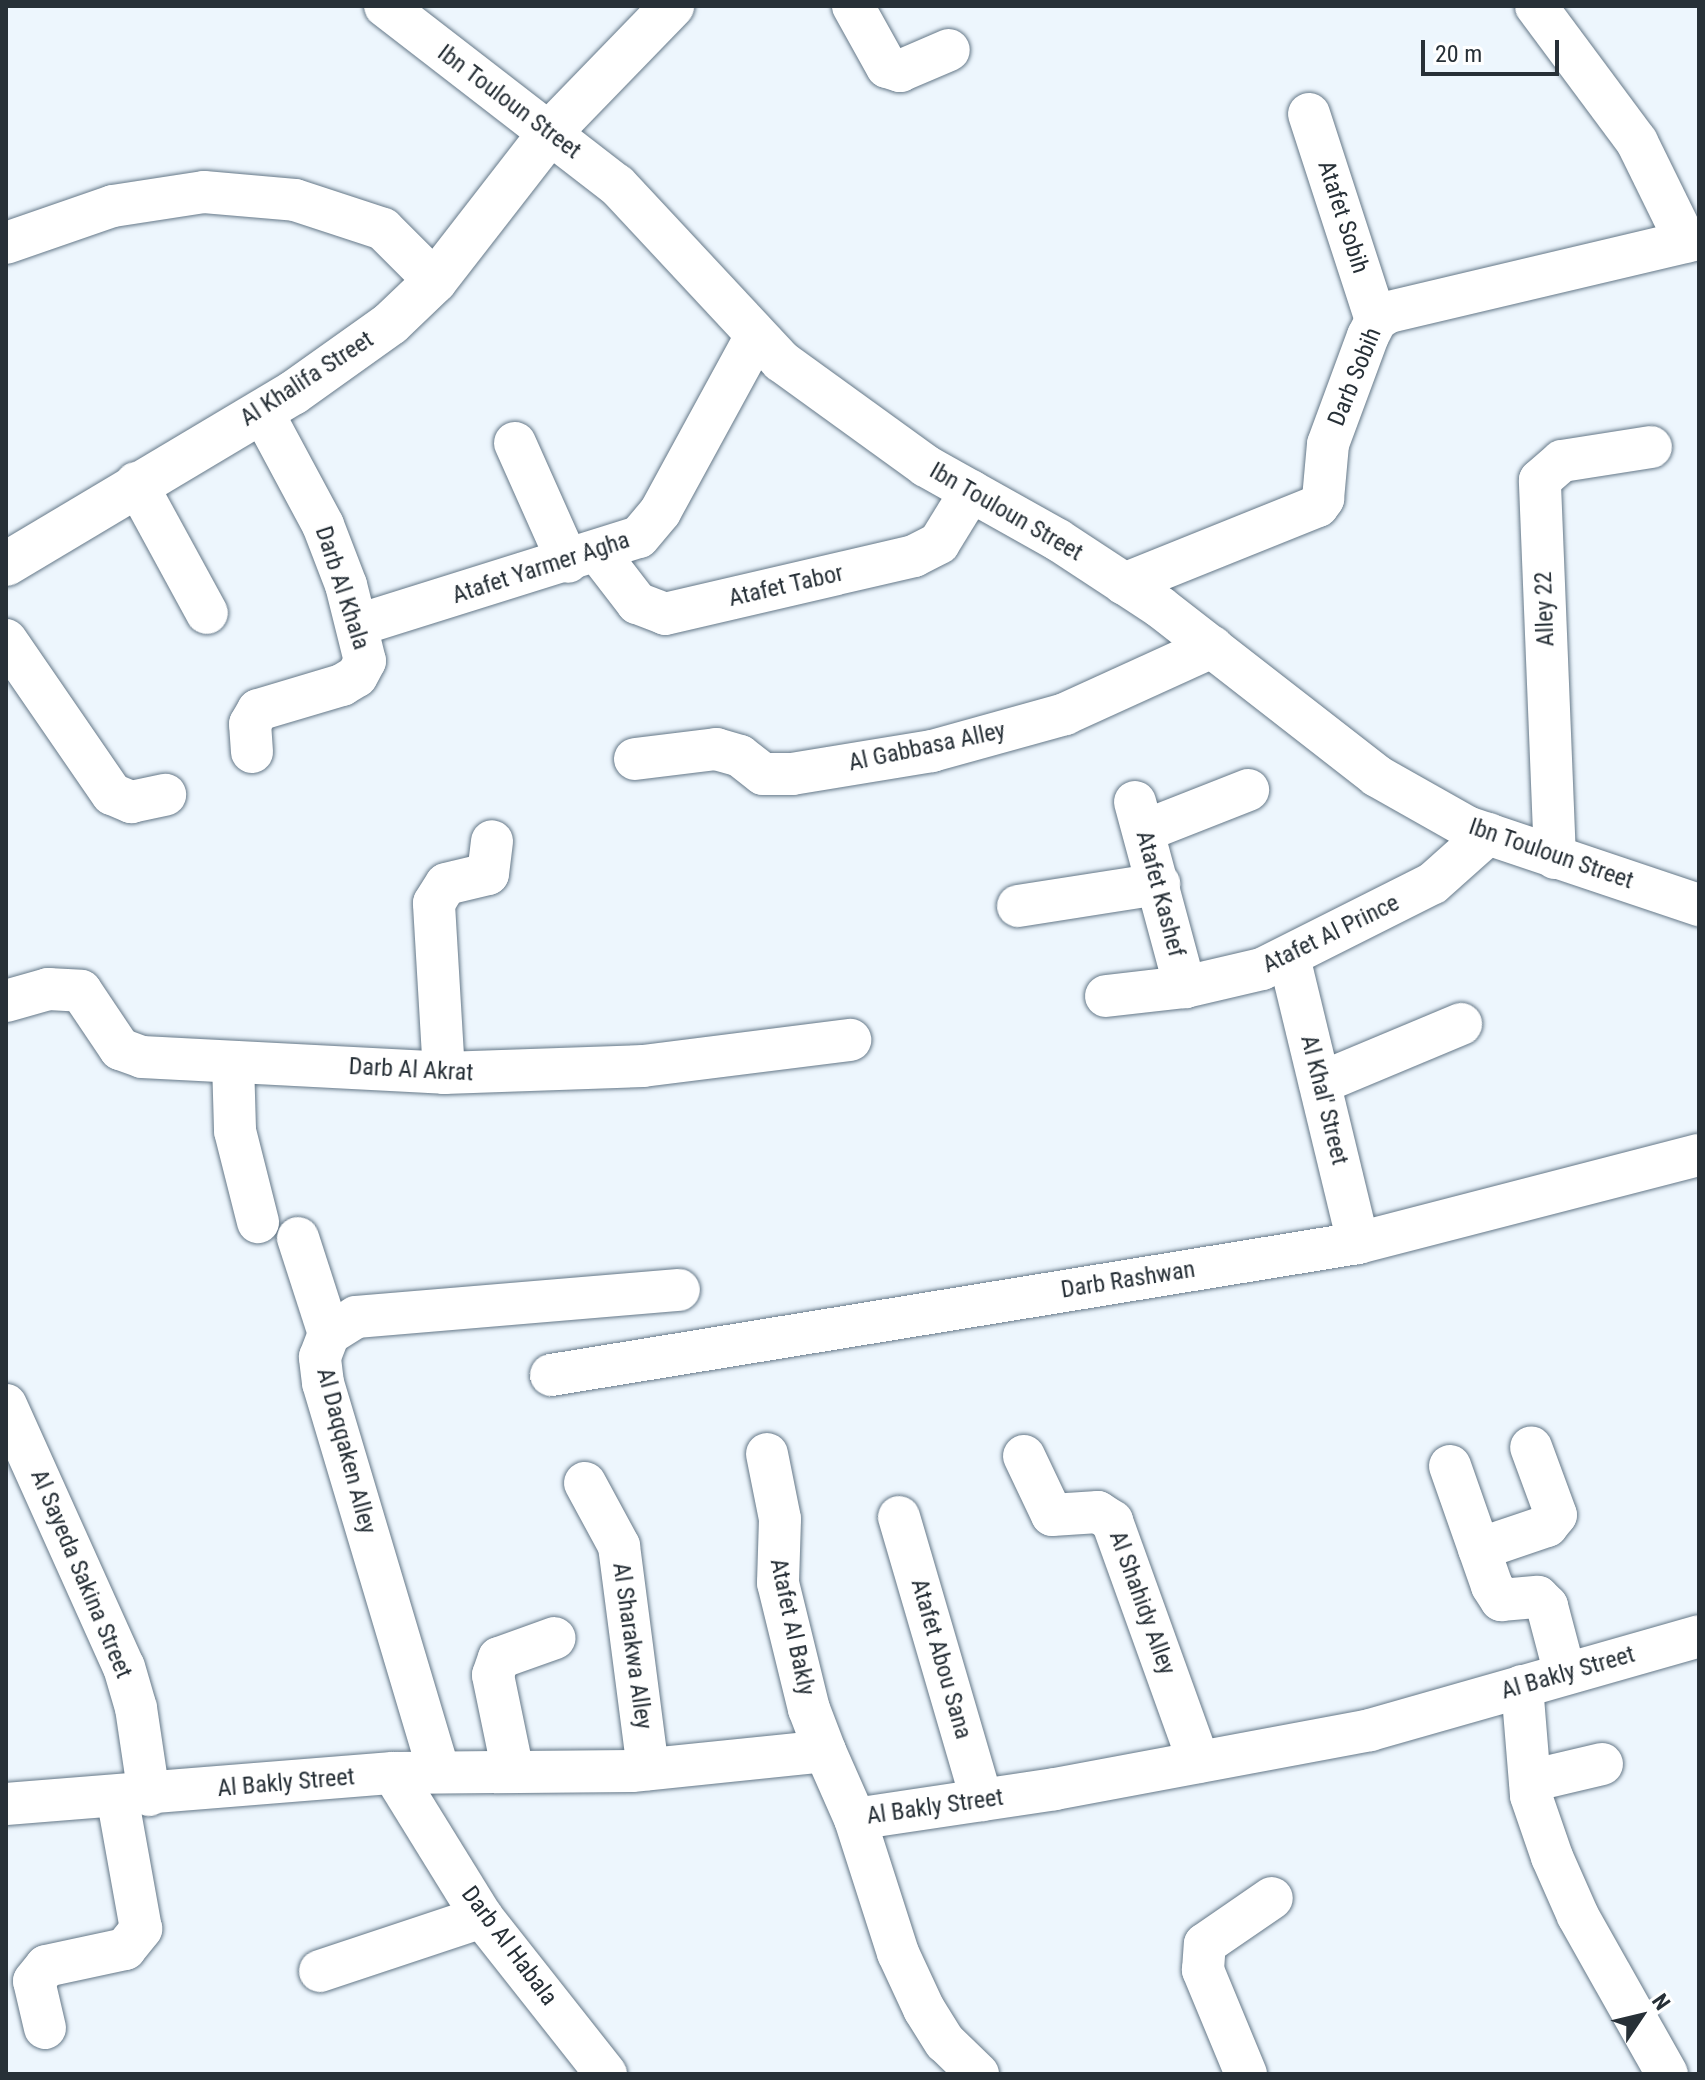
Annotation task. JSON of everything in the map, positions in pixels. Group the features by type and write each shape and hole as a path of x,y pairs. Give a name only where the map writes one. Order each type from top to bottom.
{"street":[{"name":"Ibn Touloun Street","path":"385,6 452,61 552,130 617,185 756,336 846,410 1124,584 1212,647 1377,776 1488,834 1699,905"},
{"name":"Al Khalifa Street","path":"6,564 344,360 435,281 552,130 672,6"},
{"path":"853,6 887,67 900,71 949,50"},
{"path":"1536,6 1637,142 1692,241"},
{"name":"Atafet Sobih","path":"1309,114 1376,320"},
{"path":"6,243 113,206 204,192 295,200 383,229 435,281"},
{"name":"Darb Sobih","path":"1124,584 1318,506 1323,499 1328,444 1376,320 1389,312 1692,241"},
{"name":"Atafet Yarmer Agha","path":"358,625 639,537 660,512 756,336"},
{"name":"Darb Al Khala","path":"252,752 250,724 258,710 342,685 357,676 365,661 358,625 323,525 262,411"},
{"name":"Atafet Tabor","path":"515,443 582,556 637,603 665,614 914,556 939,543 971,491"},
{"name":"Alley 22","path":"1555,858 1540,480 1562,461 1651,447"},
{"path":"136,483 207,613"},
{"path":"6,640 112,794 131,802 165,795"},
{"name":"Al Gabbasa Alley","path":"635,759 716,749 740,756 763,774 792,774 932,751 1065,714 1212,647"},
{"name":"Atafet Kashef","path":"1185,987 1140,816 1248,790"},
{"name":"Atafet Al Prince","path":"1106,996 1185,987 1262,969 1433,883 1488,834"},
{"path":"444,1073 434,903 446,884 488,874 492,841"},
{"path":"1018,906 1159,884"},
{"name":"Al Khal' Street","path":"1289,957 1358,1243"},
{"name":"Darb Al Akrat","path":"6,1001 67,986 81,991 112,1040 130,1055 444,1073 643,1066 850,1040"},
{"path":"1320,1083 1461,1024"},
{"path":"233,1062 235,1131 258,1222"},
{"name":"Darb Rashwan","path":"551,1375 1358,1243 1699,1155"},
{"path":"298,1238 329,1334"},
{"name":"Al Daqqaken Alley","path":"439,1772 323,1383 320,1357 329,1334 356,1317 676,1277 691,1354"},
{"name":"Al Sayeda Sakina Street","path":"6,1405 124,1667 136,1708 133,1796 141,1929 125,1949 46,1966 34,1981 45,2028"},
{"path":"1479,1549 1547,1526 1556,1515 1531,1447"},
{"name":"Atafet Al Bakly","path":"767,1454 780,1519 778,1583 809,1709 825,1751"},
{"name":"Al Shahidy Alley","path":"1024,1456 1052,1515 1098,1512 1112,1521 1199,1762"},
{"path":"1450,1466 1479,1549 1501,1600 1538,1597 1547,1606 1565,1674"},
{"name":"Al Sharakwa Alley","path":"585,1483 619,1546 648,1769"},
{"name":"Atafet Abou Sana","path":"899,1517 982,1800"},
{"name":"Al Bakly Street","path":"6,1804 393,1773 648,1769 825,1751 855,1819 982,1800 1370,1730 1699,1636"},
{"path":"513,1772 493,1675 499,1658 555,1638"},
{"path":"1522,1686 1530,1781 1552,1857 1578,1916 1667,2074"},
{"path":"1530,1781 1602,1764"},
{"name":"Darb Al Habala","path":"393,1773 482,1917 606,2074"},
{"path":"855,1819 898,1953 924,2009 945,2042 978,2074"},
{"path":"1246,2074 1203,1970 1205,1944 1272,1898"},
{"path":"320,1971 482,1917"}]}
